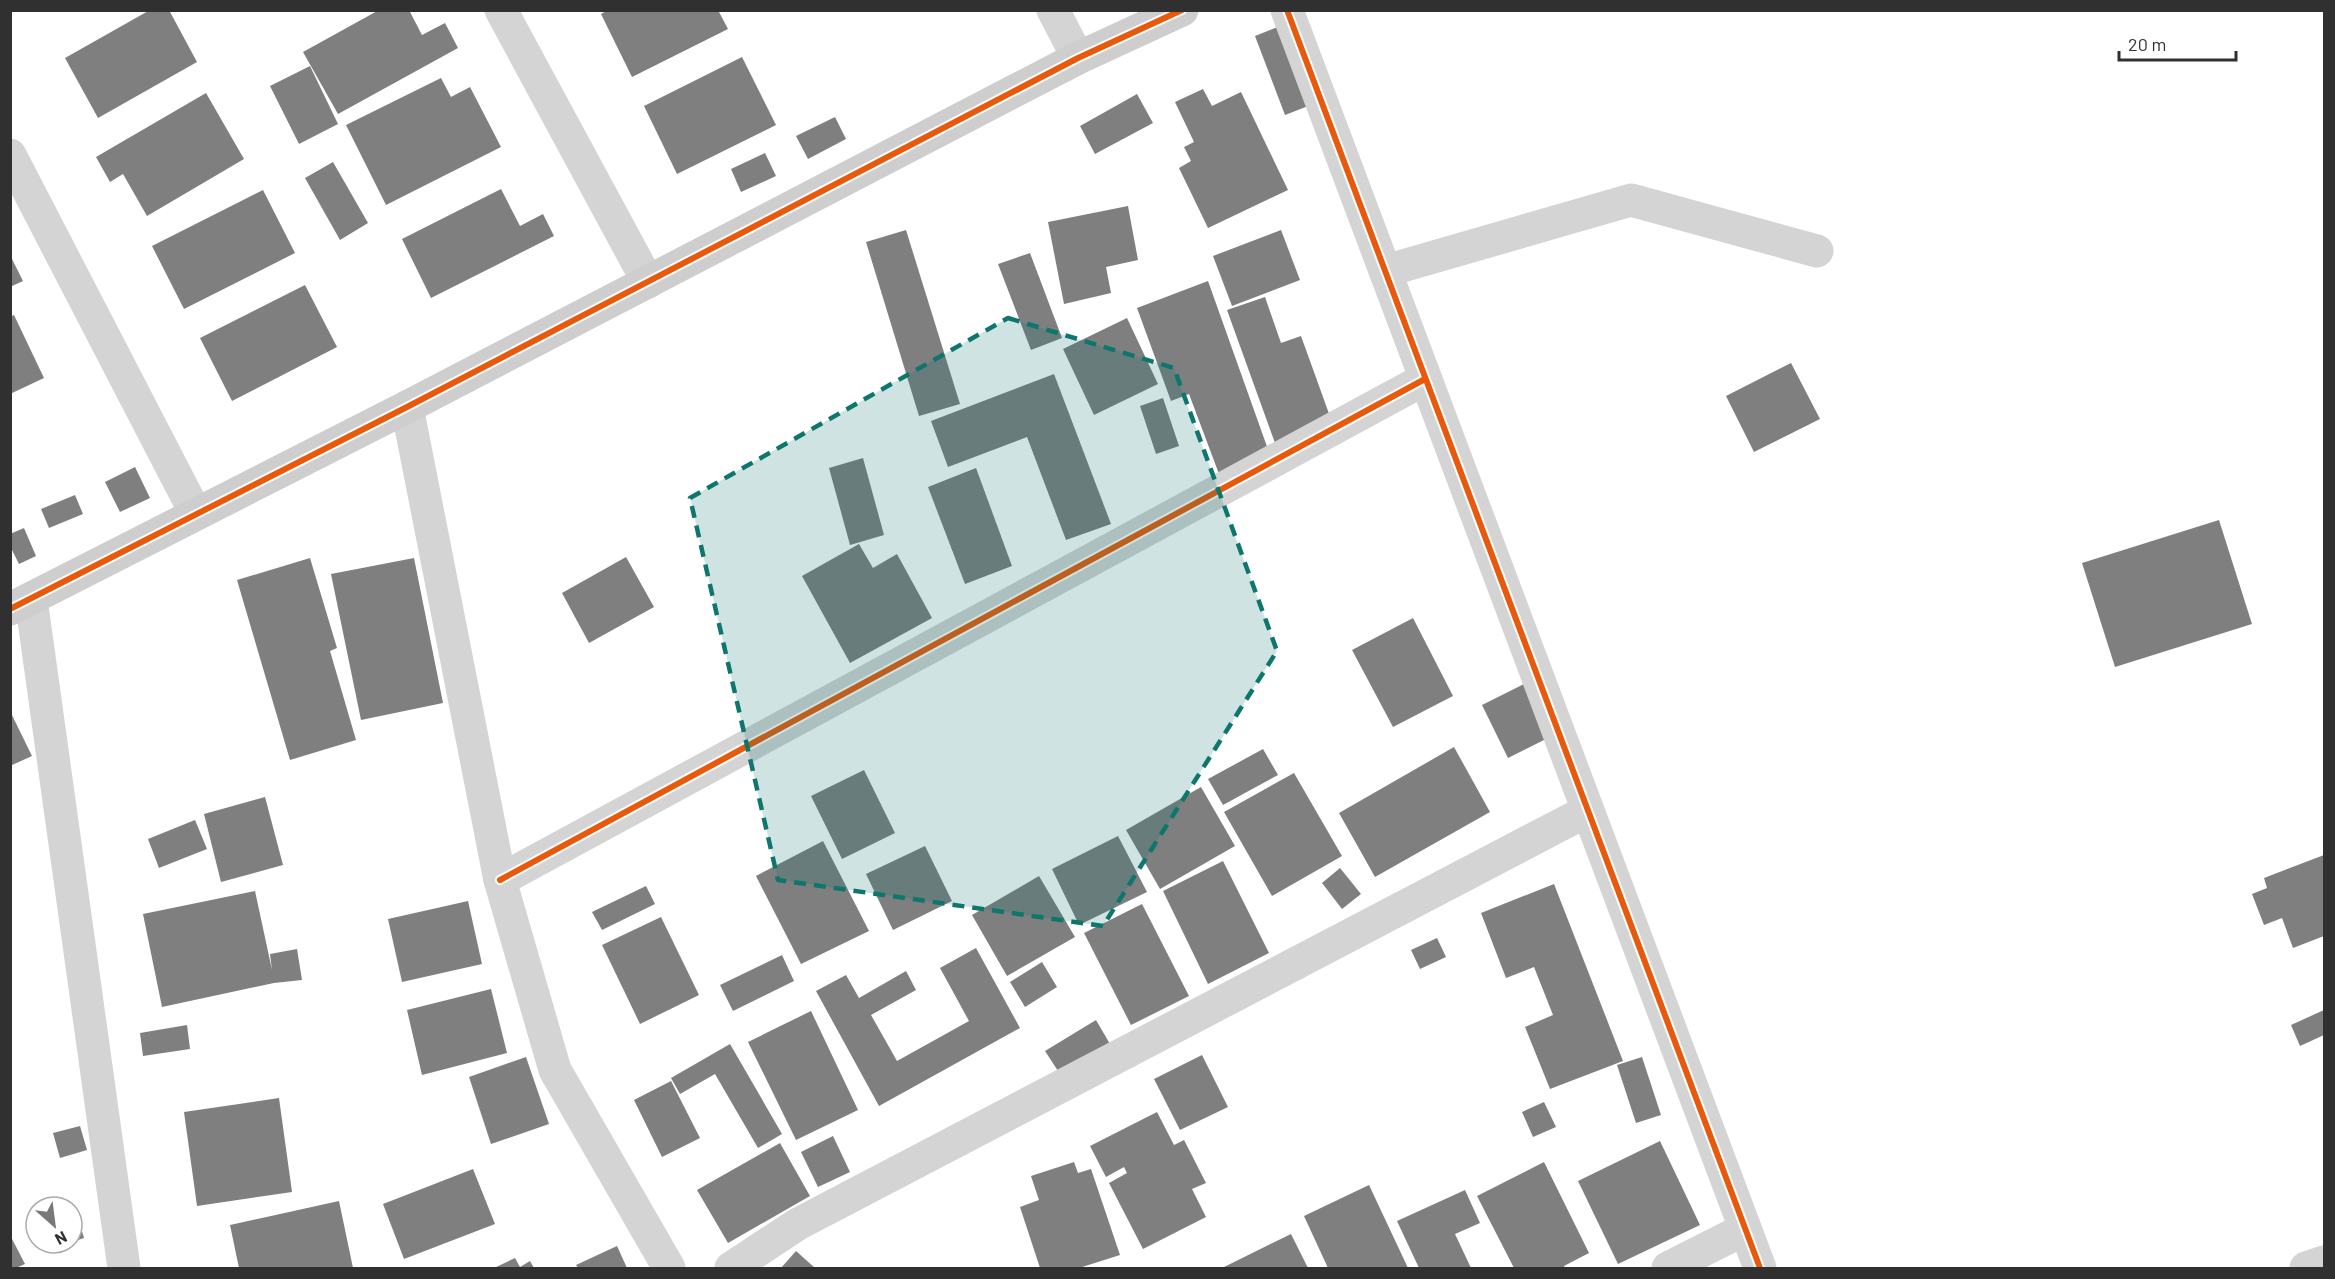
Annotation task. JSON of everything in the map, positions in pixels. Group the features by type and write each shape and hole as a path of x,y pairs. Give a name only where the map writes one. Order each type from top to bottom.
{"street":[{"path":"501,10 648,282"},
{"path":"1053,10 1078,58"},
{"path":"124,1269 21,604 407,407 1078,58 1182,10"},
{"path":"1287,10 1760,1269"},
{"path":"10,155 196,514"},
{"path":"1385,271 1631,200 1817,251"},
{"path":"500,880 1425,379"},
{"path":"407,407 500,880 555,1070 669,1269"},
{"path":"731,1269 798,1224 1587,812"},
{"path":"1668,1269 1745,1229"},
{"path":"2306,1269 2325,1262"}],"highlighted area":[{"path":"1008,318 1174,368 1277,651 1103,926 778,880 690,498"}],"building":[{"path":"150,10 169,10 197,62 98,118 65,58"},
{"path":"379,10 409,10 422,35 445,23 458,48 338,114 303,52"},
{"path":"608,10 718,10 728,29 632,77 601,14"},
{"path":"1285,24 1316,103 1285,115 1255,36"},
{"path":"742,57 776,125 677,174 644,106"},
{"path":"310,66 338,124 299,144 270,86"},
{"path":"441,78 451,97 470,87 501,147 386,205 346,125"},
{"path":"1203,89 1212,106 1241,92 1288,190 1208,228 1179,168 1191,161 1184,147 1194,142 1175,102"},
{"path":"206,93 244,159 147,216 123,174 110,182 96,157"},
{"path":"1137,94 1153,123 1095,154 1080,126"},
{"path":"835,117 846,139 808,159 796,136"},
{"path":"765,153 776,176 741,192 731,169"},
{"path":"333,162 368,223 340,240 305,178"},
{"path":"501,189 520,226 543,214 554,236 431,298 402,239"},
{"path":"263,190 295,253 184,309 152,246"},
{"path":"1128,206 1138,260 1106,267 1111,293 1064,304 1048,222"},
{"path":"906,230 960,404 919,416 866,242"},
{"path":"1281,230 1300,280 1232,306 1213,256"},
{"path":"1030,253 1062,338 1031,350 998,264"},
{"path":"10,255 23,281 10,287"},
{"path":"1208,281 1270,455 1219,474 1189,394 1171,401 1137,308"},
{"path":"305,285 337,347 232,401 200,338"},
{"path":"1265,297 1281,343 1301,336 1332,422 1275,443 1227,310"},
{"path":"14,315 44,378 10,394 10,317"},
{"path":"1127,318 1158,384 1094,415 1063,349"},
{"path":"1791,363 1820,419 1754,452 1726,396"},
{"path":"1054,374 1111,524 1066,540 1027,437 948,467 931,421"},
{"path":"1163,398 1179,446 1156,454 1140,406"},
{"path":"863,458 884,535 850,545 829,468"},
{"path":"135,467 150,498 120,512 105,482"},
{"path":"976,468 1012,566 965,584 928,487"},
{"path":"75,495 83,514 49,528 41,509"},
{"path":"2219,520 2252,624 2115,667 2082,563"},
{"path":"24,528 36,556 19,564 10,546 10,534"},
{"path":"859,544 873,568 897,554 932,618 850,663 802,576"},
{"path":"626,557 654,607 589,643 562,593"},
{"path":"310,558 337,648 330,651 356,740 290,760 237,580"},
{"path":"414,558 443,703 361,720 331,574"},
{"path":"1413,618 1453,696 1393,727 1352,650"},
{"path":"1524,684 1550,737 1508,758 1482,705"},
{"path":"10,711 32,756 10,766"},
{"path":"1454,747 1490,812 1375,877 1339,813"},
{"path":"1263,749 1278,775 1223,805 1208,779"},
{"path":"864,770 895,833 842,859 811,796"},
{"path":"1294,773 1342,856 1272,896 1224,812"},
{"path":"1201,787 1235,846 1160,889 1126,830"},
{"path":"265,797 283,865 221,882 204,814"},
{"path":"195,820 207,849 159,868 148,839"},
{"path":"1118,836 1147,892 1079,925 1052,869"},
{"path":"823,841 869,931 801,964 756,876"},
{"path":"925,846 952,901 893,930 866,874"},
{"path":"2324,855 2324,936 2293,948 2282,918 2264,925 2252,894 2267,888 2264,878"},
{"path":"1223,861 1269,953 1208,984 1163,891"},
{"path":"1340,868 1361,894 1342,909 1322,883"},
{"path":"1039,876 1075,937 1007,976 972,915"},
{"path":"1554,884 1623,1061 1550,1089 1525,1027 1553,1015 1534,967 1506,978 1481,913"},
{"path":"646,886 655,904 602,930 592,912"},
{"path":"255,891 272,970 270,954 297,949 302,980 274,983 162,1007 143,914"},
{"path":"468,901 482,964 402,982 388,919"},
{"path":"1142,904 1189,996 1131,1025 1084,933"},
{"path":"661,917 699,995 640,1024 602,945"},
{"path":"1437,938 1446,957 1420,969 1411,950"},
{"path":"976,948 1020,1028 879,1106 816,991 846,975 859,998 906,971 916,990 871,1015 897,1061 969,1021 940,968"},
{"path":"782,955 794,981 733,1011 720,985"},
{"path":"1042,962 1057,987 1025,1007 1010,982"},
{"path":"491,989 507,1053 422,1075 407,1010"},
{"path":"2324,1010 2324,1035 2300,1046 2291,1025"},
{"path":"811,1011 858,1110 796,1140 748,1042"},
{"path":"1096,1020 1110,1044 1060,1074 1045,1051"},
{"path":"187,1025 190,1049 143,1056 140,1033"},
{"path":"730,1044 782,1134 758,1148 715,1074 680,1094 671,1078"},
{"path":"1202,1055 1228,1107 1180,1130 1154,1079"},
{"path":"526,1057 549,1124 491,1144 469,1077"},
{"path":"1642,1057 1661,1115 1636,1123 1617,1065"},
{"path":"671,1081 700,1138 662,1157 634,1100"},
{"path":"279,1098 292,1192 197,1206 184,1112"},
{"path":"1544,1102 1556,1127 1533,1137 1522,1112"},
{"path":"1157,1112 1174,1145 1184,1140 1206,1183 1192,1189 1206,1217 1143,1249 1109,1183 1127,1173 1124,1167 1106,1177 1090,1146"},
{"path":"80,1126 87,1150 60,1158 53,1133"},
{"path":"833,1136 850,1172 818,1187 801,1152"},
{"path":"1660,1141 1700,1225 1618,1264 1578,1181"},
{"path":"780,1143 810,1196 728,1243 697,1190"},
{"path":"1074,1162 1078,1173 1091,1169 1120,1255 1079,1268 1040,1268 1020,1207 1039,1200 1031,1176"},
{"path":"1544,1162 1589,1253 1564,1266 1565,1268 1514,1268 1477,1196"},
{"path":"473,1169 495,1224 404,1259 383,1204"},
{"path":"1369,1185 1408,1268 1328,1268 1304,1216"},
{"path":"1465,1190 1480,1223 1455,1234 1471,1268 1419,1268 1397,1221"},
{"path":"339,1201 353,1268 239,1268 230,1225"},
{"path":"1291,1234 1308,1268 1222,1268"},
{"path":"10,1235 25,1264 16,1268 10,1268"},
{"path":"617,1246 627,1268 578,1268 576,1265"},
{"path":"796,1251 815,1268 781,1268"},
{"path":"515,1258 520,1267 530,1261 534,1268 494,1268"}],"cycle path":[{"path":"10,609 407,407 1078,58 1182,10"},
{"path":"1287,10 1760,1268"},
{"path":"500,880 1425,379"}]}
